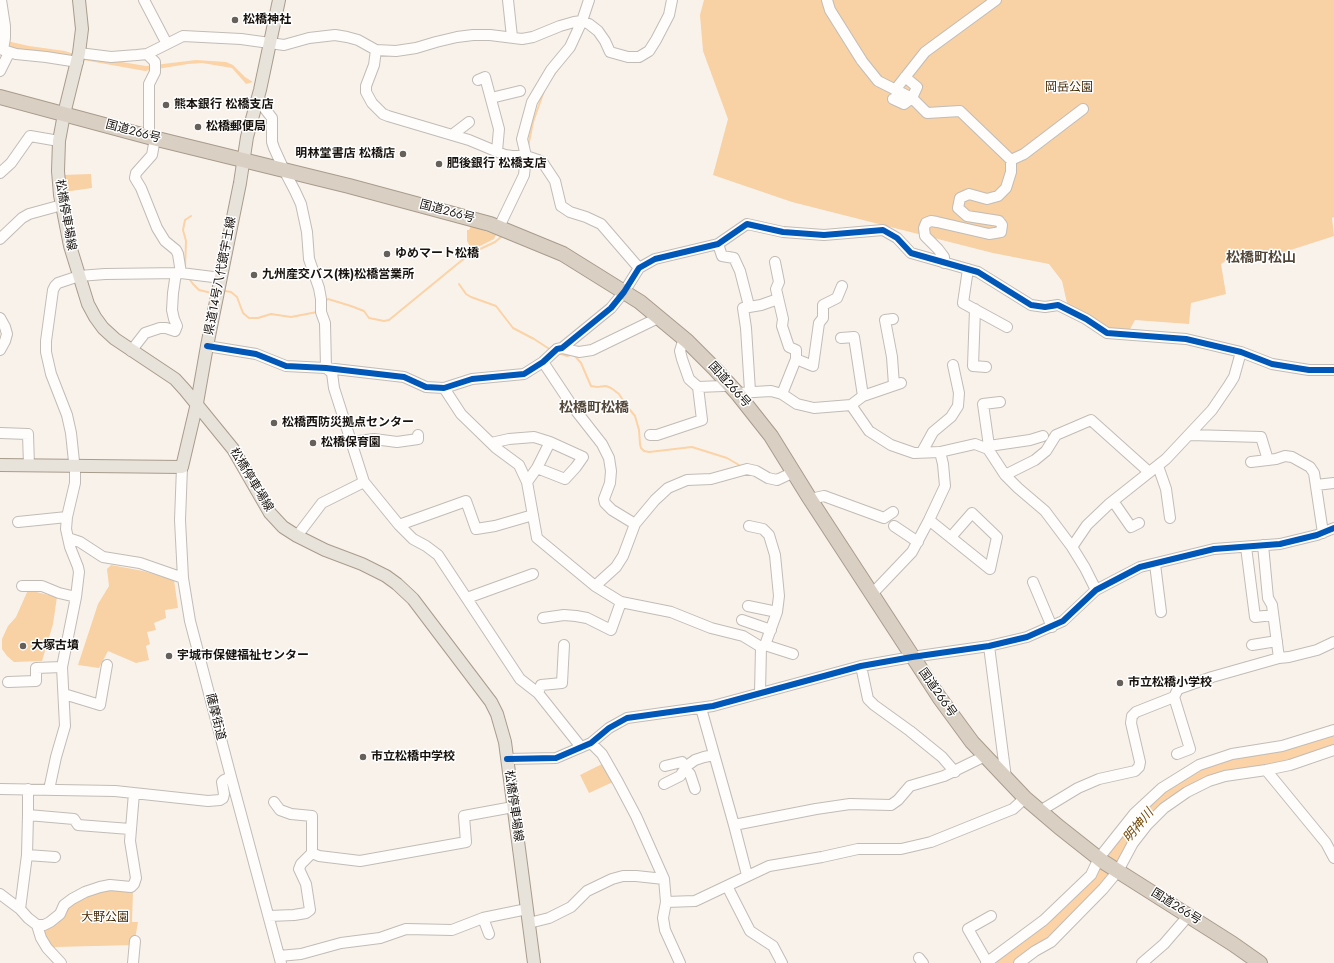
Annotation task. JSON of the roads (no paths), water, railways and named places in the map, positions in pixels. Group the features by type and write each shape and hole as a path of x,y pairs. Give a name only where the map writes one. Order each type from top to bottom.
{"highway":[{"name":"国道266号","path":"0,97 152,138 349,186 467,217 499,227 563,254 624,292 660,317 739,390 771,436 810,499 943,704 972,742 985,756 1025,798 1058,828 1108,865 1189,915 1260,963"}],"main road":[{"name":"松橋停車場線","path":"79,0 82,28 79,57 64,114 59,141 58,171 62,205 70,246 88,304 95,317 116,340 175,379 197,403 233,449 270,513 284,527 297,536 325,550 362,564 386,576 397,584 413,599 491,702 497,714 505,742 534,963"},
{"name":"県道14号八代鏡宇土線","path":"182,467 197,403 244,160 247,137 257,101 279,0"},
{"path":"0,465 182,467"}],"street":[{"path":"0,71 4,48 1,0"},
{"path":"144,0 167,44"},
{"path":"508,0 512,38"},
{"path":"499,227 524,175 526,156 522,139 532,102 551,70 570,47 582,21 589,0"},
{"path":"4,48 46,57 110,57 147,54 183,36 241,39 270,44 288,44 309,38 334,36 358,40 376,50 396,51 416,48 457,37 473,35 490,35 512,38 533,37 560,26 582,21 598,31 610,52 628,57 639,57 649,51 656,40 669,15 672,0"},
{"path":"827,0 830,10 862,61 878,81 894,94 912,98 927,113 960,110 1011,160 1011,172 1006,188 998,196 987,199 969,194 960,198 958,208 967,216 999,221 1002,225 1000,232 989,234 937,222 931,221 926,223 924,228 925,236 944,257 944,263"},
{"path":"894,94 905,77 925,52 996,0"},
{"path":"376,50 374,65 366,86 366,92 372,103 383,114 469,140 512,156 526,156 543,163 557,186 562,206 570,212 586,216 601,224 638,268"},
{"path":"131,351 140,338 149,332 160,328 175,331 177,326 172,310 173,293 183,273 176,250 165,241 157,228 141,188 135,178 136,173 152,155 149,84 155,67 147,54"},
{"path":"905,77 917,86 912,98"},
{"path":"485,78 499,132 497,151"},
{"path":"491,98 520,91"},
{"path":"257,101 265,103 265,109 272,118 273,145 301,204 309,259 319,288 322,304 321,312 325,323 326,368"},
{"path":"1011,160 1024,154 1083,109"},
{"path":"452,135 469,122"},
{"path":"0,173 11,163 30,136 59,141"},
{"path":"0,239 22,218 29,214 62,205"},
{"path":"207,346 256,354 286,366 326,368 404,377 426,387 444,388 472,378 524,374 542,362 611,308 624,292 638,268 655,259 718,244 747,224 782,232 824,234 883,230 897,238 911,253 978,272 1032,305 1044,307 1058,305 1086,319 1107,333 1186,339 1241,352 1272,364 1309,370 1334,370"},
{"path":"718,244 722,256 734,258 740,271 749,306"},
{"path":"775,262 779,282 776,289 783,318 782,326 788,346 796,350 796,359 782,394"},
{"path":"968,269 963,303 1006,327"},
{"path":"50,790 56,757 65,726 62,667 76,597 79,572 66,529 67,517 75,484 69,423 51,374 46,352 51,298 55,286 58,283 79,276 105,274 183,273 221,278"},
{"path":"796,359 813,366 819,323 823,318 823,305 837,298 842,286"},
{"path":"739,390 746,328 743,308 761,305 778,299"},
{"path":"975,309 973,366 986,367"},
{"path":"557,350 579,352 592,350 660,317"},
{"path":"0,318 7,334 0,350"},
{"path":"684,338 680,351 685,370 689,379 698,387 723,386 739,390 771,391 782,394 797,404 814,408 851,405 863,396 898,384 885,320"},
{"path":"841,338 854,337 863,396"},
{"path":"1072,548 1087,525 1113,501 1158,466 1190,435 1212,410 1230,386 1241,352"},
{"path":"542,362 602,444 609,458 612,471 610,483 604,499 606,503 612,510 636,524"},
{"path":"922,452 933,432 951,417 958,406 959,393 953,365"},
{"path":"326,368 332,372 334,388 364,482 399,525 413,539 438,555 520,679 538,693 581,747"},
{"path":"650,435 657,435 702,420 698,400 698,387"},
{"path":"444,388 462,414 490,443 519,465 527,482 537,538 595,586 621,602 671,612 711,628 743,636 763,646 793,654"},
{"path":"1000,402 983,404 989,448 1005,475 1045,511 1085,568 1096,590"},
{"path":"851,405 868,432 891,445 914,452 940,452 975,444 989,448 1043,436"},
{"path":"1005,475 1035,460 1046,451 1056,435 1090,420 1149,472"},
{"path":"0,433 28,434 29,466"},
{"path":"352,442 374,439 397,442 418,440 418,435"},
{"path":"1190,435 1262,437 1268,460"},
{"path":"490,443 534,437 550,442 583,457 566,478 537,468"},
{"path":"527,482 537,468 550,442"},
{"path":"872,594 912,552 946,486 940,452"},
{"path":"1251,462 1285,456 1292,457 1310,467 1314,473 1323,532"},
{"path":"1158,466 1166,489 1170,518"},
{"name":"薩摩街道","path":"182,467 180,520 183,578 190,622 280,959"},
{"path":"595,586 616,567 623,556 636,524 655,500 668,488 687,480 717,478 747,469 756,471 768,478 777,480 794,472"},
{"path":"297,536 322,503 364,482"},
{"path":"1316,485 1334,483"},
{"path":"810,499 824,496 884,518 893,512"},
{"path":"399,525 466,501 476,529 495,526 533,515"},
{"path":"1113,501 1130,527 1139,523"},
{"path":"929,520 990,569 997,537 972,513 951,537"},
{"path":"18,522 67,517"},
{"path":"749,526 763,529 769,535 775,555 779,596 777,612 771,630 763,646 760,693"},
{"path":"894,526 918,542"},
{"path":"507,760 556,758 591,743 608,728 627,718 713,706 861,666 989,646 1027,637 1063,621 1096,590 1112,580 1140,568 1214,549 1280,544 1334,528"},
{"path":"68,538 80,542 103,557 140,563 183,578"},
{"path":"1263,546 1268,598 1272,605 1279,658"},
{"path":"1246,547 1255,617 1273,615"},
{"path":"1155,564 1161,612"},
{"path":"467,598 533,574"},
{"path":"1033,582 1052,627"},
{"path":"22,586 42,586 76,597"},
{"path":"544,618 564,615 576,616 586,618 611,630 621,602"},
{"path":"748,606 777,612"},
{"path":"742,620 771,630"},
{"path":"1252,645 1277,641"},
{"path":"1040,811 1078,788 1099,779 1135,771 1139,767 1140,762 1131,723 1132,716 1136,712 1174,697 1178,689 1190,684 1279,658 1317,650 1334,642"},
{"path":"538,693 541,685 562,683 564,645"},
{"path":"989,646 1006,778"},
{"path":"64,694 100,706 107,666"},
{"path":"861,666 868,698 874,705 910,731 942,757 955,772"},
{"path":"8,682 36,681 36,668 62,667"},
{"path":"1174,697 1190,749 1177,754"},
{"path":"701,708 747,876"},
{"path":"1020,963 1035,951 1051,942 1103,889 1108,865 1134,814 1162,788 1199,765 1232,754 1282,746 1334,730"},
{"path":"591,743 602,754 618,782 636,816 664,879 666,902 663,918 665,930 680,963"},
{"path":"991,916 968,930 986,963 1044,920 1090,875 1108,865 1133,843 1147,825 1164,808 1187,792 1209,781 1225,776 1290,765 1334,750"},
{"path":"664,784 680,776 695,760 714,754"},
{"path":"734,825 850,804 890,805 898,800 910,786 955,772 985,756"},
{"path":"665,766 682,762 690,774 695,789"},
{"path":"1266,770 1326,843 1334,858"},
{"path":"0,788 134,793 208,801 220,800 223,798 224,794 222,782 231,777"},
{"path":"20,909 27,856 28,789"},
{"path":"37,925 44,925 50,922 60,914 64,906 72,899 85,892 110,885 131,887 134,884 136,878 130,840 130,829 134,793"},
{"path":"666,902 695,901 770,866 858,849 901,849 931,842 1003,814 1013,809 1025,798"},
{"path":"269,916 294,915 306,913 310,910 306,884 299,869 300,864 312,853 312,816 291,814 280,810 274,802"},
{"path":"312,853 319,856 360,861 466,842 464,816 513,807"},
{"path":"28,815 74,819 78,825 130,829"},
{"path":"27,856 56,857"},
{"path":"529,923 549,918 571,907 587,891 612,878 636,876 664,879"},
{"path":"728,886 750,931 773,946 781,963"},
{"path":"0,894 20,909 37,925 41,938 47,948 61,963"},
{"path":"280,959 341,944 380,938 406,929 452,930 483,918 527,908"},
{"path":"1142,963 1164,944 1189,915"},
{"path":"483,918 489,934"},
{"path":"133,963 135,941"}],"waterway":[{"path":"551,79 561,65"},
{"path":"528,147 533,122 544,91"},
{"path":"185,269 186,241 183,230 185,220 191,216"},
{"path":"324,302 328,299 364,311 369,318 384,321 389,320 461,261 478,250 495,242 501,237"},
{"path":"188,277 199,290 212,293"},
{"path":"459,284 466,294 471,297 496,306 513,328 551,350"},
{"path":"225,291 231,292 237,297 243,313 249,318 258,318 271,314 291,317 317,312"},
{"path":"558,353 567,356 571,355"},
{"path":"575,356 581,363 591,386 606,386 611,388 619,394 635,416 639,430 641,448 644,451 649,452 692,447 727,458 739,465"},
{"name":"明神川","path":"1003,963 1036,939 1067,912 1098,879 1130,833 1146,814 1173,791 1202,774 1216,769 1292,755 1334,740"}],"place":[{"name":"松橋神社","path":"235,20"},
{"name":"熊本銀行 松橋支店","path":"166,105"},
{"name":"松橋郵便局","path":"198,127"},
{"name":"明林堂書店 松橋店","path":"403,154"},
{"name":"肥後銀行 松橋支店","path":"439,164"},
{"name":"ゆめマート松橋","path":"387,254"},
{"name":"九州産交バス(株)松橋営業所","path":"254,275"},
{"name":"松橋西防災拠点センター","path":"274,423"},
{"name":"松橋保育園","path":"313,443"},
{"name":"大塚古墳","path":"23,646"},
{"name":"宇城市保健福祉センター","path":"169,656"},
{"name":"市立松橋小学校","path":"1120,683"},
{"name":"市立松橋中学校","path":"363,757"}],"district":[{"name":"松橋町松山","path":"1261,259"},
{"name":"松橋町松橋","path":"594,409"}],"park label":[{"name":"岡岳公園","path":"1069,88"},
{"name":"大野公園","path":"105,918"}]}
